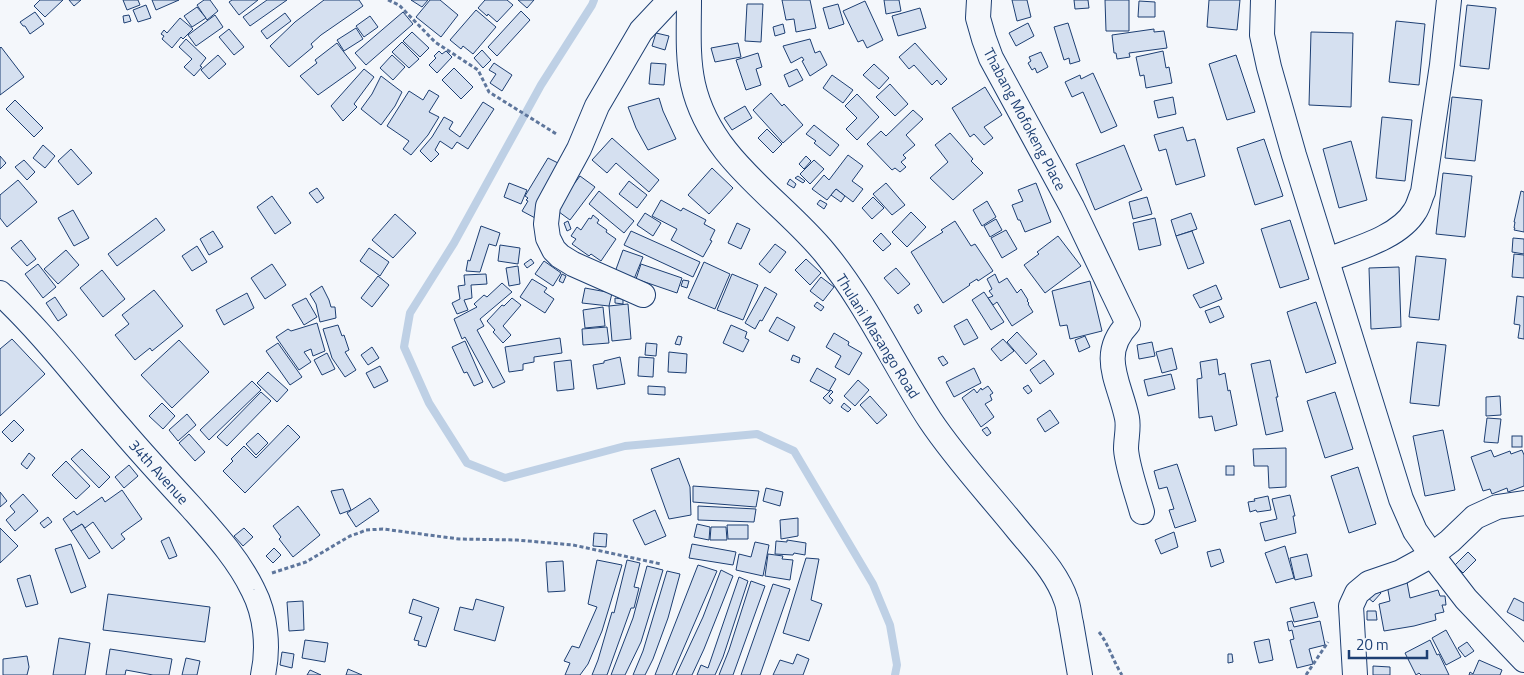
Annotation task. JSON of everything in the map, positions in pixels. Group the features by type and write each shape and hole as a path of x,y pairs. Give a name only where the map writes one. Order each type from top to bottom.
{"street":[{"path":"643,295 573,264 560,256 554,250 548,238 546,224 548,206 579,149 597,106 642,31 670,0"},
{"name":"Thulani Masango Road","path":"689,0 689,52 692,83 700,110 710,130 736,164 825,253 858,299 914,394 948,445 1051,570 1067,601 1080,675"},
{"name":"Thabang Mofokeng Place","path":"979,0 978,18 991,58 1072,207 1128,324 1119,333 1112,359 1114,375 1127,419 1126,448 1128,460 1142,512"},
{"path":"1263,0 1262,36 1269,67 1294,155 1401,498 1415,531 1432,555 1466,599 1524,660"},
{"path":"1327,260 1390,235 1415,211 1423,192 1442,65 1449,0"},
{"name":"34th Avenue","path":"0,293 48,343 231,554 254,591 265,628 265,665 263,675"},
{"path":"1355,675 1351,606 1358,593 1369,583 1401,572 1432,555 1475,518 1497,507 1524,503"}],"path":[{"path":"388,0 399,5 435,42 478,70 489,92 544,125"},
{"path":"247,579 299,565 350,536 366,530 376,529 406,531 459,539 517,540 572,545 661,564"}],"building":[{"path":"40,0 63,0 45,17 34,6"},
{"path":"69,0 81,0 74,6"},
{"path":"123,0 138,0 140,5 127,10"},
{"path":"152,0 179,0 156,10"},
{"path":"204,0 210,0 218,11 207,20 197,5"},
{"path":"232,0 258,0 239,15 229,2"},
{"path":"267,0 287,0 250,26 243,17"},
{"path":"324,0 359,0 363,6 321,35 311,44 313,47 289,67 270,46 295,22"},
{"path":"411,0 428,0 422,7"},
{"path":"430,0 440,0 458,15 441,37 416,17"},
{"path":"485,0 507,0 513,5 497,22 478,8"},
{"path":"518,0 534,0 527,8"},
{"path":"782,0 810,0 816,28 796,32 794,19 786,20"},
{"path":"884,0 899,0 901,11 886,14"},
{"path":"1012,0 1027,0 1031,17 1017,21"},
{"path":"1074,0 1088,0 1089,8 1075,9"},
{"path":"1105,0 1129,0 1129,31 1106,31"},
{"path":"1209,0 1240,0 1237,30 1207,27"},
{"path":"865,1 883,40 867,48 863,40 858,42 843,11"},
{"path":"1139,1 1155,2 1155,17 1138,17"},
{"path":"747,4 763,4 761,42 745,41"},
{"path":"838,4 844,24 829,29 823,8"},
{"path":"146,5 151,18 138,22 133,10"},
{"path":"1467,5 1496,8 1489,69 1460,66"},
{"path":"197,7 206,18 192,27 184,16"},
{"path":"920,8 926,28 898,36 892,16"},
{"path":"476,10 496,27 473,54 463,46 461,49 450,40"},
{"path":"521,11 530,20 497,56 488,47"},
{"path":"35,12 44,24 30,34 20,22"},
{"path":"403,12 413,24 366,65 355,53"},
{"path":"285,13 291,21 267,39 261,31"},
{"path":"129,15 131,21 124,23 123,16"},
{"path":"215,15 223,27 196,46 188,35"},
{"path":"370,16 378,27 364,37 356,26"},
{"path":"180,18 193,29 183,39 181,37 172,48 162,39 164,36 161,34 164,30 167,33"},
{"path":"1396,21 1425,24 1419,85 1389,82"},
{"path":"1028,23 1034,36 1016,46 1009,33"},
{"path":"1068,23 1080,61 1070,64 1069,58 1064,60 1054,27"},
{"path":"783,24 785,33 775,36 773,27"},
{"path":"356,28 363,39 344,51 337,40"},
{"path":"229,29 244,47 234,55 219,37"},
{"path":"1154,29 1154,32 1164,31 1167,48 1129,53 1130,57 1117,59 1116,53 1114,53 1112,35"},
{"path":"412,32 429,48 420,57 403,41"},
{"path":"1311,32 1353,33 1351,107 1309,105"},
{"path":"656,33 669,36 665,50 652,46"},
{"path":"186,39 206,58 200,66 202,67 194,76 184,67 192,59 179,47"},
{"path":"810,39 815,53 820,51 827,65 810,76 802,61 804,60 802,57 791,63 783,46"},
{"path":"402,42 419,59 409,68 392,52"},
{"path":"337,43 356,68 318,95 300,76 317,63 315,60"},
{"path":"738,43 741,57 715,62 711,48"},
{"path":"915,43 947,79 941,85 937,80 932,85 914,65 909,69 899,57"},
{"path":"0,48 24,77 0,95"},
{"path":"482,50 491,60 483,68 474,58"},
{"path":"439,51 442,54 446,51 452,57 437,73 429,65 436,58 434,56"},
{"path":"1163,51 1166,68 1169,67 1172,83 1146,88 1144,75 1140,76 1136,57"},
{"path":"1041,52 1048,67 1037,73 1035,68 1032,70 1028,63 1031,61 1029,57"},
{"path":"758,53 762,67 756,69 761,85 746,90 736,60"},
{"path":"218,55 226,64 209,79 201,70"},
{"path":"392,55 405,67 393,80 380,68"},
{"path":"1236,55 1255,112 1227,120 1209,64"},
{"path":"494,63 512,75 502,91 490,83 496,74 489,70"},
{"path":"651,63 666,64 664,85 649,84"},
{"path":"874,64 889,78 879,89 863,75"},
{"path":"454,68 473,87 461,99 442,80"},
{"path":"364,69 374,77 354,104 357,107 343,121 331,106"},
{"path":"797,69 803,80 789,87 784,75"},
{"path":"1093,73 1117,126 1101,133 1083,92 1072,97 1065,82 1080,75 1081,79"},
{"path":"832,75 853,90 843,103 823,88"},
{"path":"381,76 402,92 395,106 381,125 361,109 372,94"},
{"path":"890,84 908,104 895,116 876,97"},
{"path":"985,87 1002,115 984,127 993,138 984,145 974,134 970,137 952,108"},
{"path":"429,90 439,96 429,112 439,117 428,135 411,155 403,149 409,141 387,126 409,91 423,100"},
{"path":"771,93 803,125 783,143 753,110"},
{"path":"857,94 879,117 857,140 846,129 857,118 845,106"},
{"path":"1173,97 1176,114 1158,118 1154,101"},
{"path":"1452,97 1482,100 1475,161 1445,158"},
{"path":"659,98 676,139 648,150 636,128 628,107"},
{"path":"15,100 43,128 34,137 6,109"},
{"path":"483,102 494,109 468,149 457,142 452,149 440,141 435,150 439,154 431,162 420,151 432,137 444,117 453,122 449,129 460,137"},
{"path":"745,106 752,118 732,130 724,118"},
{"path":"913,110 923,119 906,135 915,145 903,155 906,158 901,162 906,167 900,172 895,168 892,170 867,144 881,131 886,136"},
{"path":"1382,117 1412,120 1405,181 1376,178"},
{"path":"814,125 839,145 830,156 814,143 816,141 806,134"},
{"path":"1183,127 1187,141 1195,139 1205,176 1176,185 1166,149 1159,151 1154,135"},
{"path":"767,129 782,144 773,153 758,138"},
{"path":"950,133 973,159 971,161 983,173 953,200 930,178 948,162 935,145"},
{"path":"612,138 659,180 649,192 616,163 607,173 592,160"},
{"path":"1264,139 1283,196 1255,205 1237,148"},
{"path":"1351,141 1367,200 1339,208 1323,149"},
{"path":"43,145 55,156 45,168 33,158"},
{"path":"1124,145 1142,190 1095,210 1076,164"},
{"path":"71,149 92,173 78,185 58,161"},
{"path":"848,155 863,166 852,181 863,189 853,202 836,189 827,200 812,189 824,175 829,180"},
{"path":"0,156 6,163 0,169"},
{"path":"806,156 811,161 804,169 799,164"},
{"path":"548,158 562,165 537,219 522,211 528,201 526,200 528,198 525,196"},
{"path":"24,160 35,172 27,180 15,167"},
{"path":"814,160 824,169 810,184 800,174"},
{"path":"712,168 733,188 709,214 688,195"},
{"path":"1443,173 1472,176 1465,237 1436,234"},
{"path":"580,176 595,187 570,220 555,209"},
{"path":"798,176 805,181 803,183 795,178"},
{"path":"790,179 796,184 794,188 787,184"},
{"path":"18,180 37,202 7,227 0,218 0,195"},
{"path":"629,181 647,195 637,208 619,194"},
{"path":"509,183 527,190 521,204 504,197"},
{"path":"886,183 905,205 892,215 873,194"},
{"path":"1036,183 1051,222 1025,232 1012,205 1023,201 1018,190"},
{"path":"317,188 324,198 317,203 309,193"},
{"path":"836,189 845,196 841,202 831,195"},
{"path":"599,191 634,221 624,233 589,204"},
{"path":"1521,191 1524,192 1524,232 1514,230"},
{"path":"272,196 291,223 275,234 257,207"},
{"path":"873,197 884,208 872,219 862,208"},
{"path":"1147,197 1152,214 1133,219 1129,202"},
{"path":"661,200 681,211 683,208 706,220 704,224 715,230 710,240 712,241 703,257 671,240 677,229 652,216"},
{"path":"820,200 827,204 824,209 817,204"},
{"path":"987,201 996,217 982,226 973,210"},
{"path":"73,210 89,238 74,246 58,218"},
{"path":"911,212 926,227 907,247 892,232"},
{"path":"645,213 661,223 653,236 637,225"},
{"path":"1191,213 1197,229 1176,236 1171,220"},
{"path":"395,214 416,233 393,258 372,240"},
{"path":"593,215 599,220 597,223 616,239 601,261 591,254 589,256 572,244 576,239 571,236 577,227 581,230"},
{"path":"156,218 165,230 117,266 108,254"},
{"path":"1155,218 1161,245 1139,250 1133,223"},
{"path":"996,219 1002,230 990,237 984,226"},
{"path":"1290,220 1309,279 1280,288 1261,229"},
{"path":"568,221 571,229 567,231 564,223"},
{"path":"955,221 971,246 975,244 993,271 978,281 977,279 969,284 943,303 911,252 943,232 941,230"},
{"path":"737,223 750,229 741,249 728,243"},
{"path":"481,226 500,233 496,246 489,244 480,272 466,271 468,260 470,261"},
{"path":"1006,230 1017,249 1002,258 991,238"},
{"path":"213,231 223,247 209,255 200,239"},
{"path":"631,231 700,262 693,277 624,245"},
{"path":"1192,231 1204,263 1188,269 1176,236"},
{"path":"881,233 891,244 883,251 873,241"},
{"path":"1058,236 1081,266 1045,293 1024,265"},
{"path":"1513,238 1524,239 1524,254 1512,252"},
{"path":"21,240 36,259 27,266 11,248"},
{"path":"775,244 786,252 770,273 759,264"},
{"path":"500,245 520,248 518,264 498,261"},
{"path":"197,246 207,262 192,271 182,256"},
{"path":"369,248 389,262 380,276 360,261"},
{"path":"66,250 79,265 58,284 44,269"},
{"path":"623,250 643,257 634,279 615,272"},
{"path":"1514,254 1524,255 1524,278 1512,277"},
{"path":"1416,256 1446,259 1439,320 1409,317"},
{"path":"531,259 534,263 527,268 524,264"},
{"path":"806,259 821,273 810,285 795,270"},
{"path":"544,261 561,273 553,286 535,274"},
{"path":"704,262 730,274 715,309 688,298"},
{"path":"38,264 56,287 43,298 25,274"},
{"path":"272,264 286,285 265,299 251,278"},
{"path":"641,264 682,278 677,293 636,279"},
{"path":"518,266 520,284 509,286 506,268"},
{"path":"1399,267 1401,327 1371,329 1369,268"},
{"path":"896,268 910,284 898,294 884,278"},
{"path":"102,270 125,299 103,317 80,288"},
{"path":"486,274 487,284 471,285 472,298 464,300 468,310 457,314 452,303 460,299 458,286 465,285 464,275"},
{"path":"562,274 566,276 563,283 559,281"},
{"path":"732,274 758,285 743,320 717,310"},
{"path":"995,274 999,283 1007,278 1017,293 1021,289 1033,312 1012,326 997,302 993,305 988,298 993,296 989,291 992,289 987,279"},
{"path":"378,276 389,285 372,307 361,298"},
{"path":"821,277 834,287 823,301 810,291"},
{"path":"532,279 547,288 544,292 554,299 545,313 520,297"},
{"path":"683,280 689,281 687,288 681,286"},
{"path":"1090,281 1102,331 1070,339 1067,325 1060,326 1052,291"},
{"path":"502,283 512,292 480,319 484,326 477,330 505,382 493,388 465,337 462,339 454,319 477,307 474,304 484,295 487,297"},
{"path":"1216,285 1222,299 1200,308 1193,295"},
{"path":"322,286 331,307 335,307 336,318 320,322 316,304 310,294"},
{"path":"765,287 777,294 762,321 760,320 755,329 745,323"},
{"path":"585,288 612,293 609,306 582,303"},
{"path":"154,290 183,326 152,351 150,348 135,360 115,335 129,324 122,315"},
{"path":"984,292 1004,322 991,330 972,300"},
{"path":"247,293 254,308 224,325 216,310"},
{"path":"1517,296 1524,297 1524,339 1518,338 1520,325 1514,324"},
{"path":"55,297 67,315 58,321 46,303"},
{"path":"306,298 317,317 304,325 292,305"},
{"path":"512,298 521,305 503,326 511,335 503,343 493,332 495,330 487,321 502,305 504,306"},
{"path":"615,298 623,299 623,304 615,303"},
{"path":"817,302 824,307 821,311 814,306"},
{"path":"1316,302 1336,363 1306,373 1287,312"},
{"path":"628,304 631,339 612,341 609,306"},
{"path":"918,304 922,311 918,314 914,307"},
{"path":"1219,306 1224,317 1210,323 1205,311"},
{"path":"603,307 605,326 585,328 583,310"},
{"path":"777,317 795,327 788,341 769,331"},
{"path":"967,319 978,338 964,345 954,326"},
{"path":"317,323 325,351 313,356 311,349 304,352 311,362 299,370 276,337 288,329 291,331"},
{"path":"338,325 349,350 345,352 356,370 345,377 332,358 323,329"},
{"path":"731,325 747,332 745,338 749,340 743,352 723,343"},
{"path":"607,327 609,343 583,345 582,329"},
{"path":"1017,332 1037,354 1026,364 1007,342"},
{"path":"834,333 849,342 848,345 862,353 849,375 835,367 841,356 826,347"},
{"path":"678,336 682,337 680,345 675,344"},
{"path":"1085,336 1090,347 1079,352 1075,340"},
{"path":"560,338 562,353 534,357 534,362 523,364 523,370 509,372 505,347"},
{"path":"12,339 45,374 0,416 0,349"},
{"path":"1003,339 1014,351 1001,361 991,349"},
{"path":"179,340 209,372 172,408 141,375"},
{"path":"465,341 483,382 474,386 467,372 464,373 452,347"},
{"path":"1152,342 1155,356 1139,359 1137,345"},
{"path":"1417,342 1446,345 1439,406 1410,403"},
{"path":"278,343 302,377 290,385 266,351"},
{"path":"646,343 657,344 656,356 645,355"},
{"path":"372,347 379,358 368,365 361,355"},
{"path":"1172,348 1177,369 1162,373 1156,352"},
{"path":"669,352 687,354 686,373 668,372"},
{"path":"327,353 335,369 322,375 314,360"},
{"path":"793,355 800,358 799,363 791,360"},
{"path":"943,356 948,363 943,366 938,358"},
{"path":"620,357 625,384 597,389 593,365"},
{"path":"639,357 654,358 653,377 638,376"},
{"path":"1217,359 1219,375 1225,373 1237,425 1215,431 1212,416 1199,418 1197,379 1202,378 1200,362"},
{"path":"571,360 574,389 557,391 554,362"},
{"path":"1044,360 1054,374 1040,384 1030,370"},
{"path":"1270,360 1283,431 1266,435 1251,364"},
{"path":"380,366 388,381 374,388 366,373"},
{"path":"817,368 836,379 829,391 810,381"},
{"path":"974,368 981,383 954,397 946,382"},
{"path":"268,372 288,390 277,402 257,383"},
{"path":"1171,374 1175,389 1148,396 1144,380"},
{"path":"858,380 869,390 855,406 844,396"},
{"path":"252,381 261,390 209,440 200,430"},
{"path":"1028,385 1032,391 1028,394 1023,388"},
{"path":"648,386 665,387 665,395 648,394"},
{"path":"988,386 993,393 990,395 992,400 985,404 994,417 981,427 962,398 974,389 977,393 981,388 982,390"},
{"path":"831,390 833,392 829,396 833,400 830,404 823,398"},
{"path":"261,392 271,401 227,446 217,437"},
{"path":"1335,392 1353,449 1325,458 1307,401"},
{"path":"870,396 887,415 877,424 860,405"},
{"path":"1500,396 1501,415 1486,416 1486,397"},
{"path":"162,403 175,416 163,429 149,416"},
{"path":"844,403 851,409 848,412 841,407"},
{"path":"1050,410 1059,423 1045,432 1037,419"},
{"path":"187,414 196,425 178,441 169,430"},
{"path":"1487,418 1501,419 1498,443 1484,442"},
{"path":"14,420 24,430 12,442 2,432"},
{"path":"288,425 300,437 245,493 223,471 233,461 231,459 244,446 256,458"},
{"path":"987,427 991,433 987,436 982,430"},
{"path":"1443,430 1455,490 1425,496 1413,436"},
{"path":"258,433 268,443 256,455 246,444"},
{"path":"189,434 205,452 195,461 179,443"},
{"path":"1512,436 1522,436 1522,447 1512,447"},
{"path":"1286,448 1286,487 1269,488 1268,466 1254,466 1253,449"},
{"path":"82,449 110,477 99,488 71,459"},
{"path":"1491,450 1494,457 1510,451 1511,454 1522,450 1524,455 1524,486 1508,492 1507,488 1492,494 1490,489 1483,491 1471,457"},
{"path":"29,453 35,458 27,469 21,464"},
{"path":"679,458 690,487 691,515 669,519 651,469"},
{"path":"66,461 90,486 76,499 52,475"},
{"path":"1177,464 1196,521 1175,528 1169,510 1174,509 1167,487 1159,489 1154,471"},
{"path":"129,465 138,476 124,488 115,477"},
{"path":"1226,466 1234,466 1234,475 1226,475"},
{"path":"1358,467 1376,524 1349,533 1331,476"},
{"path":"693,486 759,491 756,507 693,502"},
{"path":"766,488 783,492 780,506 763,501"},
{"path":"343,489 351,510 340,514 331,491"},
{"path":"122,490 142,519 121,534 125,539 112,549 93,522 85,528 82,524 71,531 63,519 74,511 77,515 102,497 105,502"},
{"path":"0,492 7,501 0,507"},
{"path":"23,494 38,511 15,531 6,520 15,512 10,506"},
{"path":"1290,495 1295,516 1293,516 1296,533 1265,541 1260,523 1277,519 1272,499"},
{"path":"1268,496 1271,510 1250,512 1248,502"},
{"path":"370,498 379,511 356,527 347,513"},
{"path":"298,506 320,535 293,557 279,539 281,537 273,526"},
{"path":"698,506 756,509 754,522 698,520"},
{"path":"655,510 666,536 645,545 633,520"},
{"path":"48,517 52,522 44,528 40,523"},
{"path":"798,518 798,536 781,539 780,520"},
{"path":"82,524 100,552 89,559 71,531"},
{"path":"697,524 710,527 709,540 694,537"},
{"path":"727,525 748,525 748,539 728,539"},
{"path":"711,527 726,527 727,540 710,540"},
{"path":"0,528 18,546 0,563"},
{"path":"244,528 253,537 243,546 234,536"},
{"path":"1174,532 1178,547 1161,554 1155,540"},
{"path":"594,533 607,534 606,547 593,546"},
{"path":"169,537 177,556 169,559 161,541"},
{"path":"787,540 806,543 805,555 794,553 793,555 775,554 776,541 787,542"},
{"path":"755,542 769,545 763,576 736,570 739,554 751,557"},
{"path":"71,544 86,587 71,593 55,549"},
{"path":"692,544 736,552 733,565 689,558"},
{"path":"1285,546 1294,578 1276,583 1265,553"},
{"path":"274,548 281,555 273,563 266,556"},
{"path":"1220,549 1224,562 1211,567 1207,552"},
{"path":"1468,552 1476,560 1463,573 1455,565"},
{"path":"768,554 783,556 782,559 793,560 790,580 765,576"},
{"path":"1307,554 1312,576 1295,580 1290,558"},
{"path":"806,558 819,559 811,600 822,604 809,641 783,633"},
{"path":"597,560 622,565 602,631 588,664 580,675 565,675 570,663 564,661 572,646 579,648 597,607 588,604"},
{"path":"627,560 640,563 634,587 639,588 634,608 631,608 607,675 592,675 612,612 614,613"},
{"path":"563,561 565,591 548,592 546,562"},
{"path":"698,565 717,571 672,675 655,675"},
{"path":"647,566 663,570 641,642 625,675 611,675 633,618"},
{"path":"721,570 733,576 704,649 692,675 676,675 703,617"},
{"path":"667,571 680,574 668,618 645,675 633,675 643,651"},
{"path":"30,575 38,604 26,607 17,579"},
{"path":"739,577 748,581 723,657 715,675 697,675 701,665 708,668"},
{"path":"751,581 765,586 733,675 719,675 729,650"},
{"path":"1407,582 1410,598 1438,590 1440,596 1445,596 1446,605 1442,605 1444,612 1435,614 1436,620 1384,631 1379,604 1390,601 1387,585"},
{"path":"773,584 790,589 760,675 741,675"},
{"path":"1372,584 1381,593 1373,602 1367,597"},
{"path":"108,594 210,607 205,642 103,630"},
{"path":"1514,598 1524,603 1524,621 1507,612"},
{"path":"413,599 439,608 426,647 418,645 419,641 414,640 422,617 409,613"},
{"path":"476,599 504,607 495,641 454,630 460,607 473,610"},
{"path":"303,601 304,630 289,631 287,602"},
{"path":"1314,602 1318,617 1294,622 1290,608"},
{"path":"1367,611 1376,611 1377,620 1367,620"},
{"path":"1292,621 1294,627 1320,621 1325,645 1309,649 1313,664 1297,668 1290,640 1294,639 1292,630 1289,631 1287,622"},
{"path":"1446,630 1461,657 1446,665 1432,638"},
{"path":"59,638 90,643 85,675 53,675"},
{"path":"1269,639 1273,660 1259,663 1254,642"},
{"path":"305,640 328,643 325,662 302,658"},
{"path":"1430,640 1449,675 1421,675 1419,673 1416,675 1405,653"},
{"path":"1467,642 1474,651 1465,657 1458,648"},
{"path":"110,649 172,659 169,675 153,675 126,670 125,675 106,675"},
{"path":"282,652 294,654 292,668 280,665"},
{"path":"797,654 809,659 803,675 773,675 780,660 793,664"},
{"path":"1228,654 1232,654 1233,662 1228,663"},
{"path":"27,656 29,667 27,675 3,675 3,659"},
{"path":"186,658 200,661 197,675 182,675"},
{"path":"1479,660 1502,670 1500,675 1469,675 1470,672 1473,674"},
{"path":"1373,666 1390,667 1390,675 1373,675"},
{"path":"348,669 362,675 346,675"},
{"path":"310,670 321,675 307,675"}],"waterway":[{"path":"594,0 541,85 454,243 410,313 404,347 429,403 467,463 505,478 625,446 757,434 794,451 873,584 890,625 897,665 895,675"}]}
